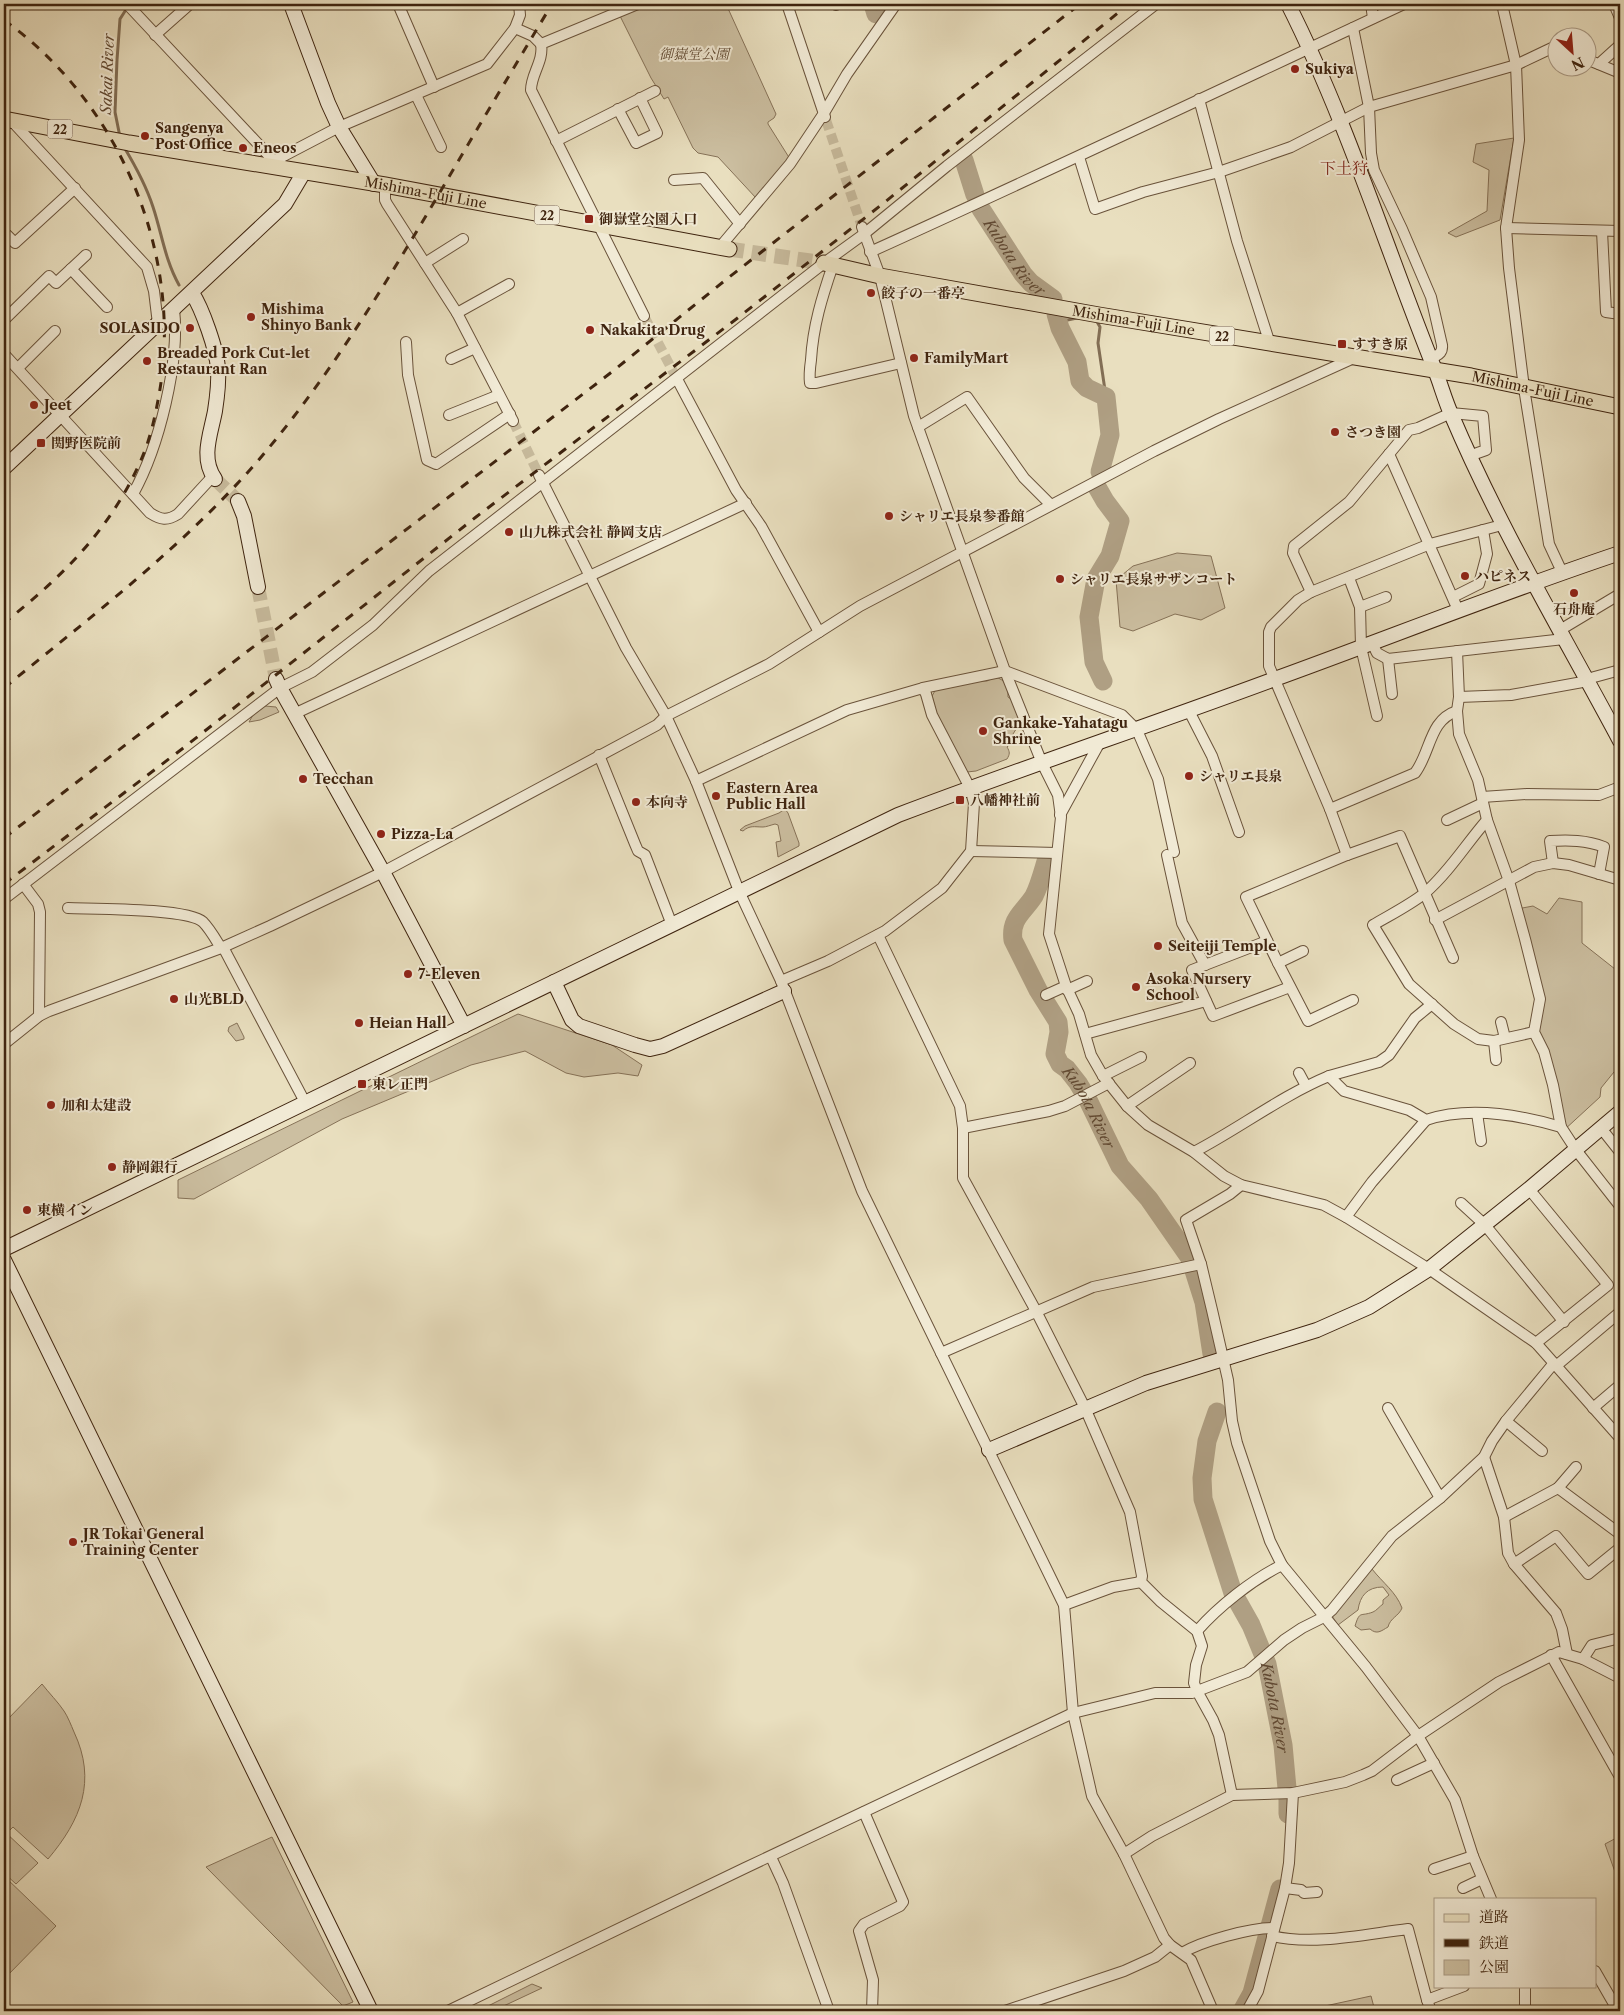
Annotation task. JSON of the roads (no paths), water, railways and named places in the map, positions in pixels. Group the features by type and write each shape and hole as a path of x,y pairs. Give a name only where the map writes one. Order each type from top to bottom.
{"main road":[{"name":"Mishima-Fuji Line","path":"6,117 123,142 275,165 304,172 724,248"},
{"name":"Mishima-Fuji Line","path":"828,264 880,276 1270,344 1357,357 1433,365 1524,388 1620,407"}],"street":[{"path":"127,4 275,165 339,126 487,64 516,28 520,15 520,4"},
{"path":"155,35 190,4"},
{"path":"291,4 325,95 339,126 379,185 387,204 457,313 511,418 436,464 427,460 408,375 406,342"},
{"path":"398,4 434,87"},
{"path":"541,44 638,4"},
{"path":"787,4 825,117"},
{"path":"724,248 740,224 790,164 825,117 848,74 896,4"},
{"path":"4,899 278,684 312,672 373,625 429,571 542,479 828,264 863,230 1156,4"},
{"path":"1288,4 1310,47 1341,120 1450,413 1469,456 1502,525 1620,741"},
{"path":"1370,4 1373,18"},
{"path":"870,252 1079,157 1198,99 1404,4"},
{"path":"1502,4 1516,65 1519,140 1506,228 1509,268 1524,388 1549,544 1562,572"},
{"path":"1614,4 1620,18"},
{"path":"516,28 532,36 541,44 541,54 531,84 531,90 644,316"},
{"path":"1353,28 1369,107 1371,153 1374,170 1402,229 1430,297 1440,336 1443,350 1433,365"},
{"path":"1599,64 1620,45"},
{"path":"1079,157 1095,209 1143,192 1219,172 1291,147 1369,107 1516,65 1546,51"},
{"path":"1596,63 1620,73"},
{"path":"556,142 655,90"},
{"path":"416,95 441,147"},
{"path":"618,109 636,143 658,133 640,98"},
{"path":"1198,99 1237,241 1270,344"},
{"path":"6,117 148,267 154,291 158,324"},
{"path":"4,468 285,204 304,172"},
{"path":"674,180 703,178 740,224"},
{"path":"4,238 7,235 15,243 75,188"},
{"path":"1506,228 1620,231"},
{"path":"863,230 880,276 918,427 1005,671 1042,763 1058,796 1060,815 1050,934 1066,988 1091,1054 1106,1079 1127,1106 1154,1129 1194,1152 1224,1176 1241,1185 1324,1205 1429,1269 1536,1343 1620,1438"},
{"path":"1602,231 1606,312 1620,314"},
{"path":"425,263 463,239"},
{"path":"4,320 49,276 56,283 86,255"},
{"path":"828,264 812,337 810,383 901,363"},
{"path":"71,269 107,307"},
{"path":"457,313 509,284"},
{"path":"4,354 150,513 159,519 172,518 214,478 207,457 208,436 217,394 218,369 207,326 192,292"},
{"path":"133,494 142,478 159,432 165,404 175,323 174,309"},
{"path":"18,368 55,331"},
{"path":"451,359 475,348"},
{"path":"4,1044 38,1016 222,948 383,872 658,725 666,716 769,664 860,606 962,552 1211,424 1357,357"},
{"path":"677,379 736,490 761,526 819,632"},
{"path":"449,415 499,395"},
{"path":"918,427 967,397 1024,478 1052,505"},
{"path":"1311,592 1293,553 1294,546 1349,502 1409,430 1450,413 1483,416 1485,418 1486,450 1469,456"},
{"path":"1388,454 1458,610"},
{"path":"542,479 626,648 666,716 696,781 739,891 782,986 862,1191 1064,1605 1073,1713 1092,1796 1124,1854 1164,1938 1170,1945 1191,1960 1213,2011"},
{"path":"238,501 244,516 258,587"},
{"path":"294,714 746,504"},
{"path":"1347,856 1330,809 1268,666 1271,627 1298,600 1311,592 1430,544 1502,525"},
{"path":"1453,597 1479,584 1487,554 1484,530"},
{"path":"4,1249 898,815 1274,680 1562,572 1620,553"},
{"path":"1349,578 1360,607 1377,716"},
{"path":"1366,645 1388,659 1457,651 1562,634 1620,594"},
{"path":"1360,607 1386,597"},
{"path":"1457,651 1459,697 1457,711 1460,734 1478,780 1487,820 1509,880 1540,999 1534,1032 1544,1052 1561,1127 1576,1150 1620,1206"},
{"path":"1388,659 1392,694"},
{"path":"1459,697 1511,695 1587,680 1620,670"},
{"path":"696,781 847,710 923,688 1005,671 1122,715 1137,730 1158,779 1182,923 1205,965"},
{"path":"278,684 383,872 464,1026"},
{"path":"554,982 572,1020 579,1026 650,1049 662,1046 782,986 878,935 942,888 972,851 974,803 970,788 932,715 923,688"},
{"path":"1189,711 1212,756 1239,832"},
{"path":"1330,809 1415,773 1421,765 1438,723 1448,714 1457,711"},
{"path":"1060,815 1100,742"},
{"path":"599,755 638,851 645,855 672,925"},
{"path":"1447,820 1482,800 1527,794 1599,795 1620,787"},
{"path":"1487,820 1469,840 1457,860 1424,894 1373,925 1409,984 1454,1024 1478,1039 1494,1040 1534,1032"},
{"path":"1354,1000 1308,1022 1246,897 1400,836 1453,958"},
{"path":"1553,863 1550,841 1590,842 1604,847 1599,874"},
{"path":"972,851 1057,853"},
{"path":"1435,920 1509,880 1534,868 1553,863 1569,865 1620,880"},
{"path":"23,884 38,904 40,912 38,1016"},
{"path":"68,908 133,910 193,916 203,922 222,948 306,1104"},
{"path":"878,935 960,1106 963,1128 963,1178 1036,1311 1085,1408 1130,1512 1142,1576 1141,1582"},
{"path":"1267,941 1192,970 1206,1002 1213,1016 1290,987"},
{"path":"1278,963 1303,951"},
{"path":"1046,995 1087,982"},
{"path":"1085,1034 1206,1002"},
{"path":"1194,1152 1226,1135 1250,1118 1306,1086 1329,1076 1379,1062 1389,1055 1415,1018 1432,1004"},
{"path":"1501,1022 1505,1038"},
{"path":"1494,1040 1496,1060"},
{"path":"963,1128 1049,1111 1085,1096 1106,1079 1141,1057"},
{"path":"1127,1106 1190,1063"},
{"path":"1299,1073 1306,1086"},
{"path":"1329,1076 1344,1091 1409,1110 1426,1120"},
{"path":"989,1450 1146,1382 1282,1342 1345,1319 1397,1291 1429,1269 1529,1189 1620,1112"},
{"path":"1477,1113 1481,1141"},
{"path":"1346,1217 1372,1182 1426,1120 1445,1114 1505,1114 1561,1127"},
{"path":"1601,1128 1620,1152"},
{"path":"1241,1185 1230,1194 1186,1220 1196,1265 1228,1380 1232,1421 1266,1530 1282,1565 1366,1667 1418,1736 1455,1800 1473,1856 1491,1898"},
{"path":"1529,1189 1608,1285 1536,1343"},
{"path":"1462,1202 1485,1225 1564,1322"},
{"path":"4,1260 371,2011"},
{"path":"942,1353 1093,1287 1196,1265"},
{"path":"448,2011 1073,1713 1155,1693 1197,1692 1251,1670 1284,1640 1324,1617 1332,1610 1392,1536 1440,1498 1484,1457 1492,1441 1506,1421 1555,1364 1620,1312"},
{"path":"1592,1408 1620,1386"},
{"path":"1388,1408 1440,1498"},
{"path":"1506,1421 1542,1451"},
{"path":"1484,1457 1504,1517 1505,1542 1508,1553 1514,1564 1556,1613 1562,1629 1567,1654"},
{"path":"1504,1517 1558,1488 1576,1467"},
{"path":"1558,1488 1620,1534"},
{"path":"1514,1564 1556,1536 1588,1574 1620,1548"},
{"path":"1197,1630 1249,1585 1282,1565"},
{"path":"1064,1605 1113,1587 1141,1582"},
{"path":"1141,1582 1160,1601 1197,1630 1202,1646 1194,1677 1197,1692 1219,1734 1232,1795"},
{"path":"1582,1658 1592,1646 1620,1638"},
{"path":"1124,1854 1152,1836 1232,1795 1293,1793 1345,1782 1363,1775 1499,1682 1559,1652 1582,1658 1620,1678"},
{"path":"1552,1656 1620,1777"},
{"path":"1397,1780 1434,1763"},
{"path":"1247,2011 1258,1990 1270,1931 1285,1888 1289,1863 1293,1793"},
{"path":"864,1812 903,1902 900,1906 864,1924 859,1931 873,1980 872,2011"},
{"path":"1434,1869 1473,1856"},
{"path":"771,1857 783,1884 829,2011"},
{"path":"1463,1888 1482,1879"},
{"path":"1285,1888 1301,1890 1304,1893 1317,1892"},
{"path":"1182,1953 1227,1937 1270,1931 1309,1940 1408,1929 1431,2011"},
{"path":"1005,2011 1124,1971 1155,1957 1170,1945"},
{"path":"1596,1973 1618,2011"},
{"path":"1427,2000 1459,1988"},
{"path":"1525,1988 1525,2011"}],"waterway":[{"name":"Kubota River","path":"873,4 876,14"},
{"name":"Sakai River","path":"120,137 115,112 117,60 120,19 127,8"},
{"name":"Sakai River","path":"124,147 147,191 167,256 179,285"},
{"path":"964,160 975,195"},
{"name":"Kubota River","path":"981,209 1023,274 1031,283 1053,299"},
{"name":"Kubota River","path":"1056,314 1060,328 1077,362 1080,381 1087,388 1106,397 1110,435 1100,472"},
{"path":"1058,322 1077,318"},
{"path":"1096,320 1100,327 1098,343 1106,397"},
{"name":"Kubota River","path":"1097,487 1120,521 1110,556 1096,579 1089,617 1094,662 1103,681"},
{"name":"Kubota River","path":"1047,858 1034,896 1016,921 1013,940 1038,990 1058,1022 1059,1032 1055,1054 1060,1064 1067,1069 1087,1098 1120,1166 1149,1199 1190,1258 1204,1302 1212,1354"},
{"name":"Kubota River","path":"1217,1412 1207,1441 1202,1478 1203,1499 1233,1593 1251,1625 1267,1664 1283,1745 1288,1814"},
{"name":"Kubota River","path":"1242,2011 1252,1993 1280,1889"}],"tunnel":[{"path":"826,120 862,227"},
{"path":"729,249 824,263"},
{"path":"644,316 677,379"},
{"path":"513,421 539,475"},
{"path":"215,479 238,501"},
{"path":"258,587 276,679"}],"railway":[{"path":"4,688 105,606 171,549 233,488 287,426 333,363 375,299 552,4"},
{"path":"4,838 613,371 728,278 1080,4"},
{"path":"4,884 182,749 476,517 735,320 885,202 1129,4"},
{"path":"4,20 45,54 81,94 111,138 134,186 152,237 162,289 164,342 159,395 152,428 144,452 129,485 100,530 83,550 46,588 4,623"}],"place":[{"name":"Sukiya","path":"1295,69"},
{"name":"Sangenya Post Office","path":"145,136"},
{"name":"Eneos","path":"243,148"},
{"name":"御嶽堂公園入口","path":"589,219"},
{"name":"餃子の一番亭","path":"871,293"},
{"name":"Mishima Shinyo Bank","path":"251,317"},
{"name":"SOLASIDO","path":"190,328"},
{"name":"Nakakita Drug","path":"590,330"},
{"name":"すすき原","path":"1342,344"},
{"name":"FamilyMart","path":"914,358"},
{"name":"Breaded Pork Cut-let Restaurant Ran","path":"147,361"},
{"name":"Jeet","path":"34,405"},
{"name":"さつき園","path":"1335,432"},
{"name":"関野医院前","path":"41,443"},
{"name":"シャリエ長泉参番館","path":"889,516"},
{"name":"山九株式会社 静岡支店","path":"509,532"},
{"name":"ハピネス","path":"1465,576"},
{"name":"シャリエ長泉サザンコート","path":"1060,579"},
{"name":"石舟庵","path":"1574,593"},
{"name":"Gankake-Yahatagu Shrine","path":"983,731"},
{"name":"シャリエ長泉","path":"1189,776"},
{"name":"Tecchan","path":"303,779"},
{"name":"Eastern Area Public Hall","path":"716,796"},
{"name":"八幡神社前","path":"960,800"},
{"name":"本向寺","path":"636,802"},
{"name":"Pizza-La","path":"381,834"},
{"name":"Seiteiji Temple","path":"1158,946"},
{"name":"7-Eleven","path":"408,974"},
{"name":"Asoka Nursery School","path":"1136,987"},
{"name":"山光BLD","path":"174,999"},
{"name":"Heian Hall","path":"359,1023"},
{"name":"東レ正門","path":"362,1084"},
{"name":"加和太建設","path":"51,1105"},
{"name":"静岡銀行","path":"112,1167"},
{"name":"東横イン","path":"27,1210"},
{"name":"JR Tokai General Training Center","path":"73,1542"}],"district":[{"name":"下土狩","path":"1344,168"}],"park label":[{"name":"御嶽堂公園","path":"694,54"}]}
